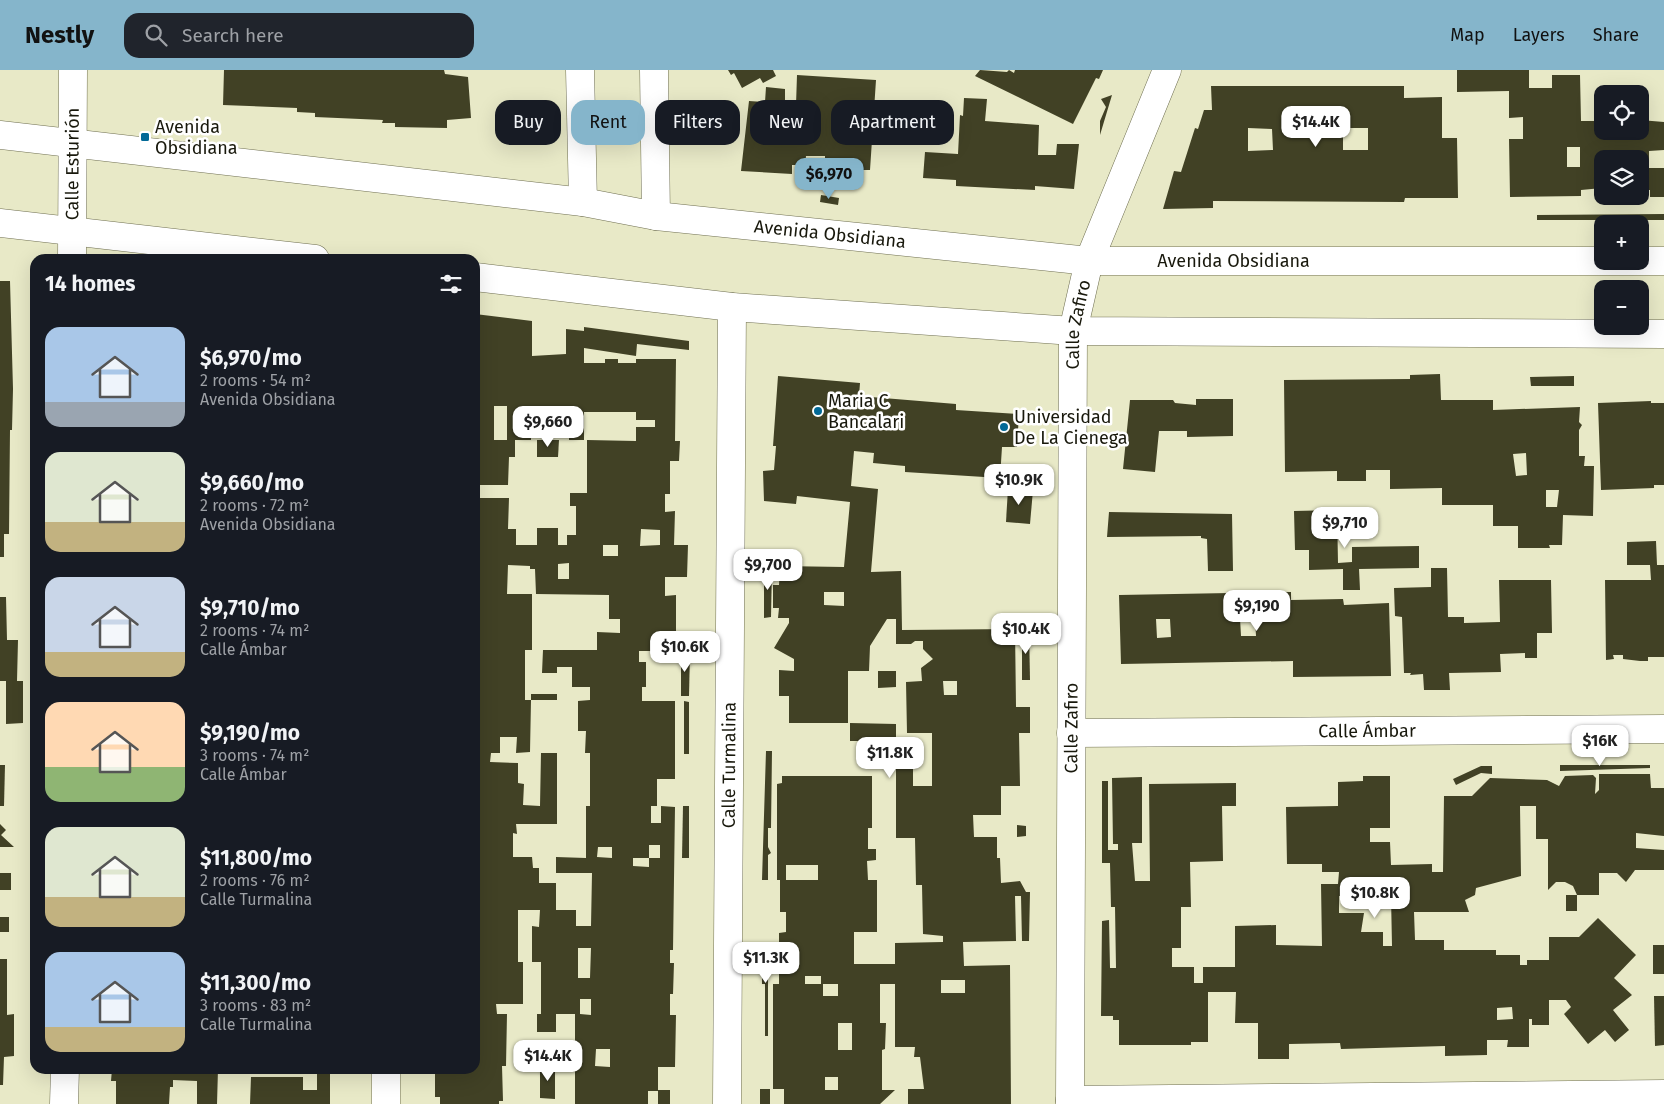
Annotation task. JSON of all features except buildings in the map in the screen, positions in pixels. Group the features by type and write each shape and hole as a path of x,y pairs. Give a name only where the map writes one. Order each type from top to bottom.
{"street":[{"name":"Calle Esturión","path":"72,254 73,70"},
{"path":"580,70 583,202"},
{"path":"654,70 656,216"},
{"name":"Calle Zafiro","path":"1070,1102 1073,331 1089,261 1167,70"},
{"name":"Avenida Obsidiana","path":"0,134 72,144 583,202 656,216 1089,261 1664,261"},
{"path":"0,223 270,254"},
{"path":"480,278 732,307 1073,331 1664,334"},
{"name":"Calle Turmalina","path":"727,1104 732,307"},
{"name":"Calle Ámbar","path":"1071,733 1664,729"},
{"path":"64,1074 64,1104"},
{"path":"386,1074 386,1104"},
{"path":"1070,1102 1664,1094"}],"place":[{"name":"Avenida Obsidiana","path":"145,137"},
{"name":"Maria C Bancalari","path":"818,411"},
{"name":"Universidad De La Cienega","path":"1004,427"}]}
